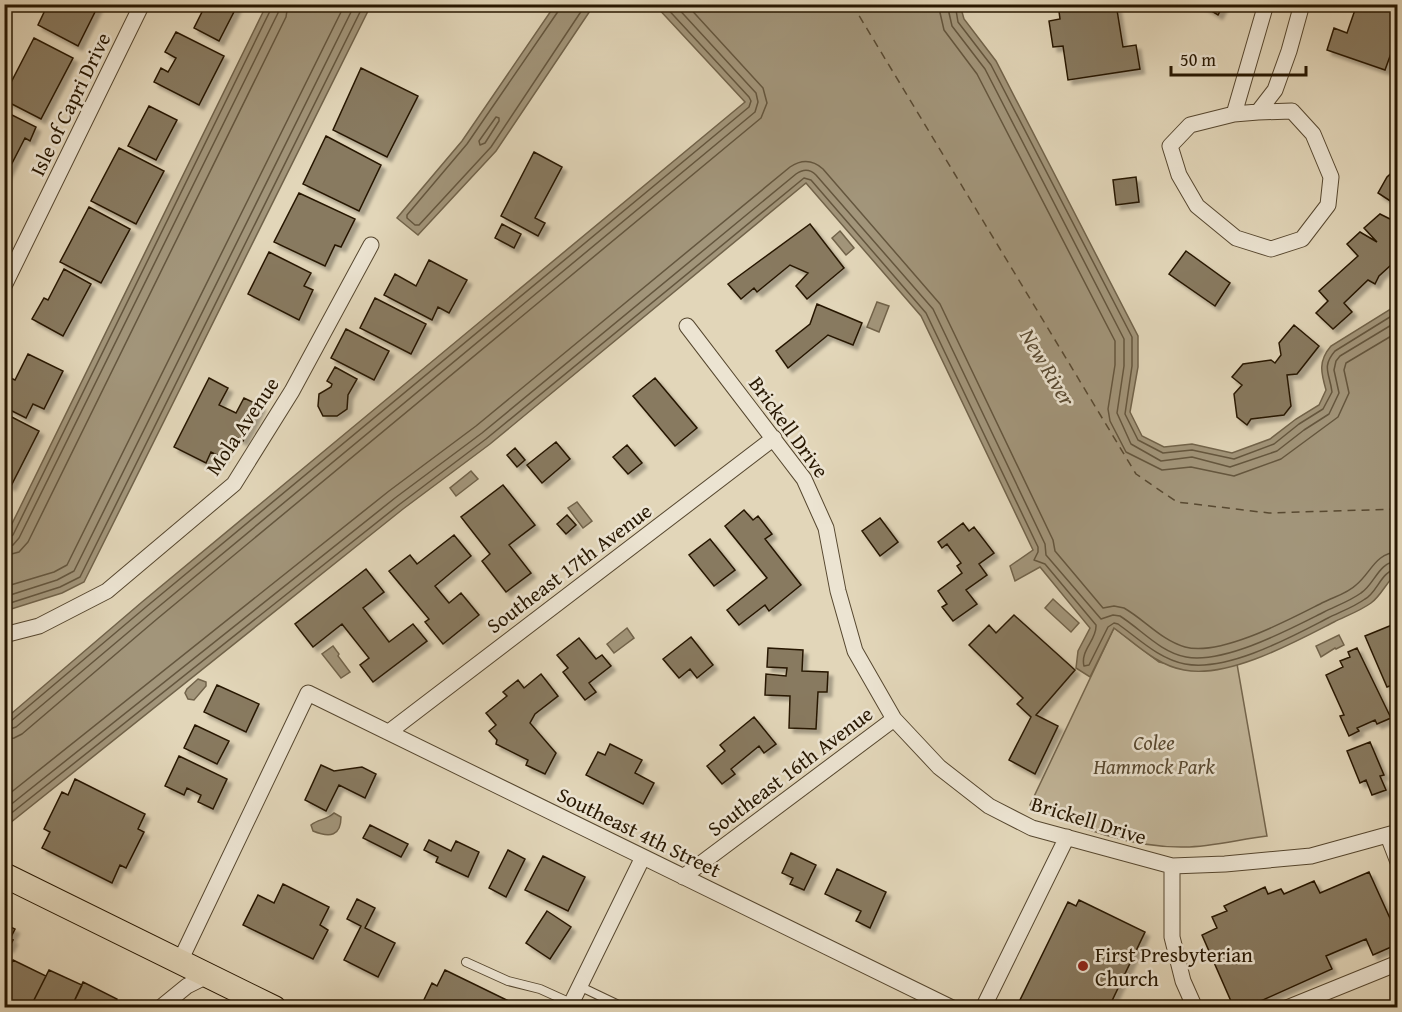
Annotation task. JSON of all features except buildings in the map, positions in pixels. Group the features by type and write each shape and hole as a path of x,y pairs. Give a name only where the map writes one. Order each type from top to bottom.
{"main road":[{"path":"14,880 274,1008"}],"street":[{"name":"Isle of Capri Drive","path":"4,286 142,4"},
{"path":"1234,114 1266,4"},
{"path":"1258,112 1275,90 1302,4"},
{"path":"1292,111 1313,134 1331,177 1328,205 1302,238 1271,249 1236,238 1197,206 1179,175 1170,146 1190,125 1234,114 1258,112 1292,111"},
{"name":"Mola Avenue","path":"4,635 39,626 107,591 234,484 292,391 371,245"},
{"name":"Brickell Drive","path":"687,326 804,478 826,528 838,591 855,651 894,719 939,767 989,806 1032,828 1172,866 1225,864 1311,856 1393,834"},
{"name":"Southeast 17th Avenue","path":"388,732 774,438"},
{"name":"Southeast 4th Street","path":"180,961 308,693 952,1008"},
{"name":"Southeast 16th Avenue","path":"682,877 894,719"},
{"path":"1393,834 1398,862"},
{"path":"983,1008 1066,837"},
{"path":"570,1005 643,858"},
{"path":"1172,866 1172,937 1183,981 1195,1008"},
{"path":"1287,1008 1398,963"},
{"path":"160,1006 187,986 209,975"}],"lane":[{"path":"466,962 508,981 540,989 570,1005"},
{"path":"579,986 625,1008"}],"green space":[{"name":"Colee Hammock Park","path":"1114,628 1159,662 1201,671 1237,664 1267,836 1195,847 1145,844 1086,829 1030,805"}],"water":[{"path":"267,4 371,5 84,582 62,593 5,611 5,538"},
{"path":"555,5 594,5 496,151 418,235 397,218 462,141"},
{"name":"New River","path":"655,5 960,5 964,19 996,61 1138,336 1138,367 1130,412 1142,436 1164,447 1192,444 1232,453 1270,439 1319,405 1326,390 1322,362 1331,346 1397,305 1397,573 1375,600 1362,608 1281,648 1241,664 1221,669 1184,670 1164,664 1114,628 1090,677 1076,668 1078,651 1090,628 1040,567 1015,581 1010,566 1033,550 921,316 806,183 490,444 403,509 5,827 5,719 142,602 745,102"},
{"path":"840,231 854,248 846,255 832,238"},
{"path":"877,302 889,306 879,332 867,327"},
{"path":"471,471 478,479 456,496 450,488"},
{"path":"577,502 592,521 583,528 568,508"},
{"path":"1053,599 1079,623 1071,632 1045,608"},
{"path":"627,628 634,638 614,653 607,644"},
{"path":"1339,635 1344,645 1321,657 1316,646"},
{"path":"333,646 350,672 341,678 322,654"},
{"path":"198,679 206,682 206,686 194,700 188,699 185,693 187,689"},
{"path":"334,813 341,817 337,832 329,835 313,831 311,825"}],"ferry route":[{"path":"852,4 1136,474 1177,502 1269,513 1398,509"}],"place":[{"name":"First Presbyterian Church","path":"1083,966"}]}
